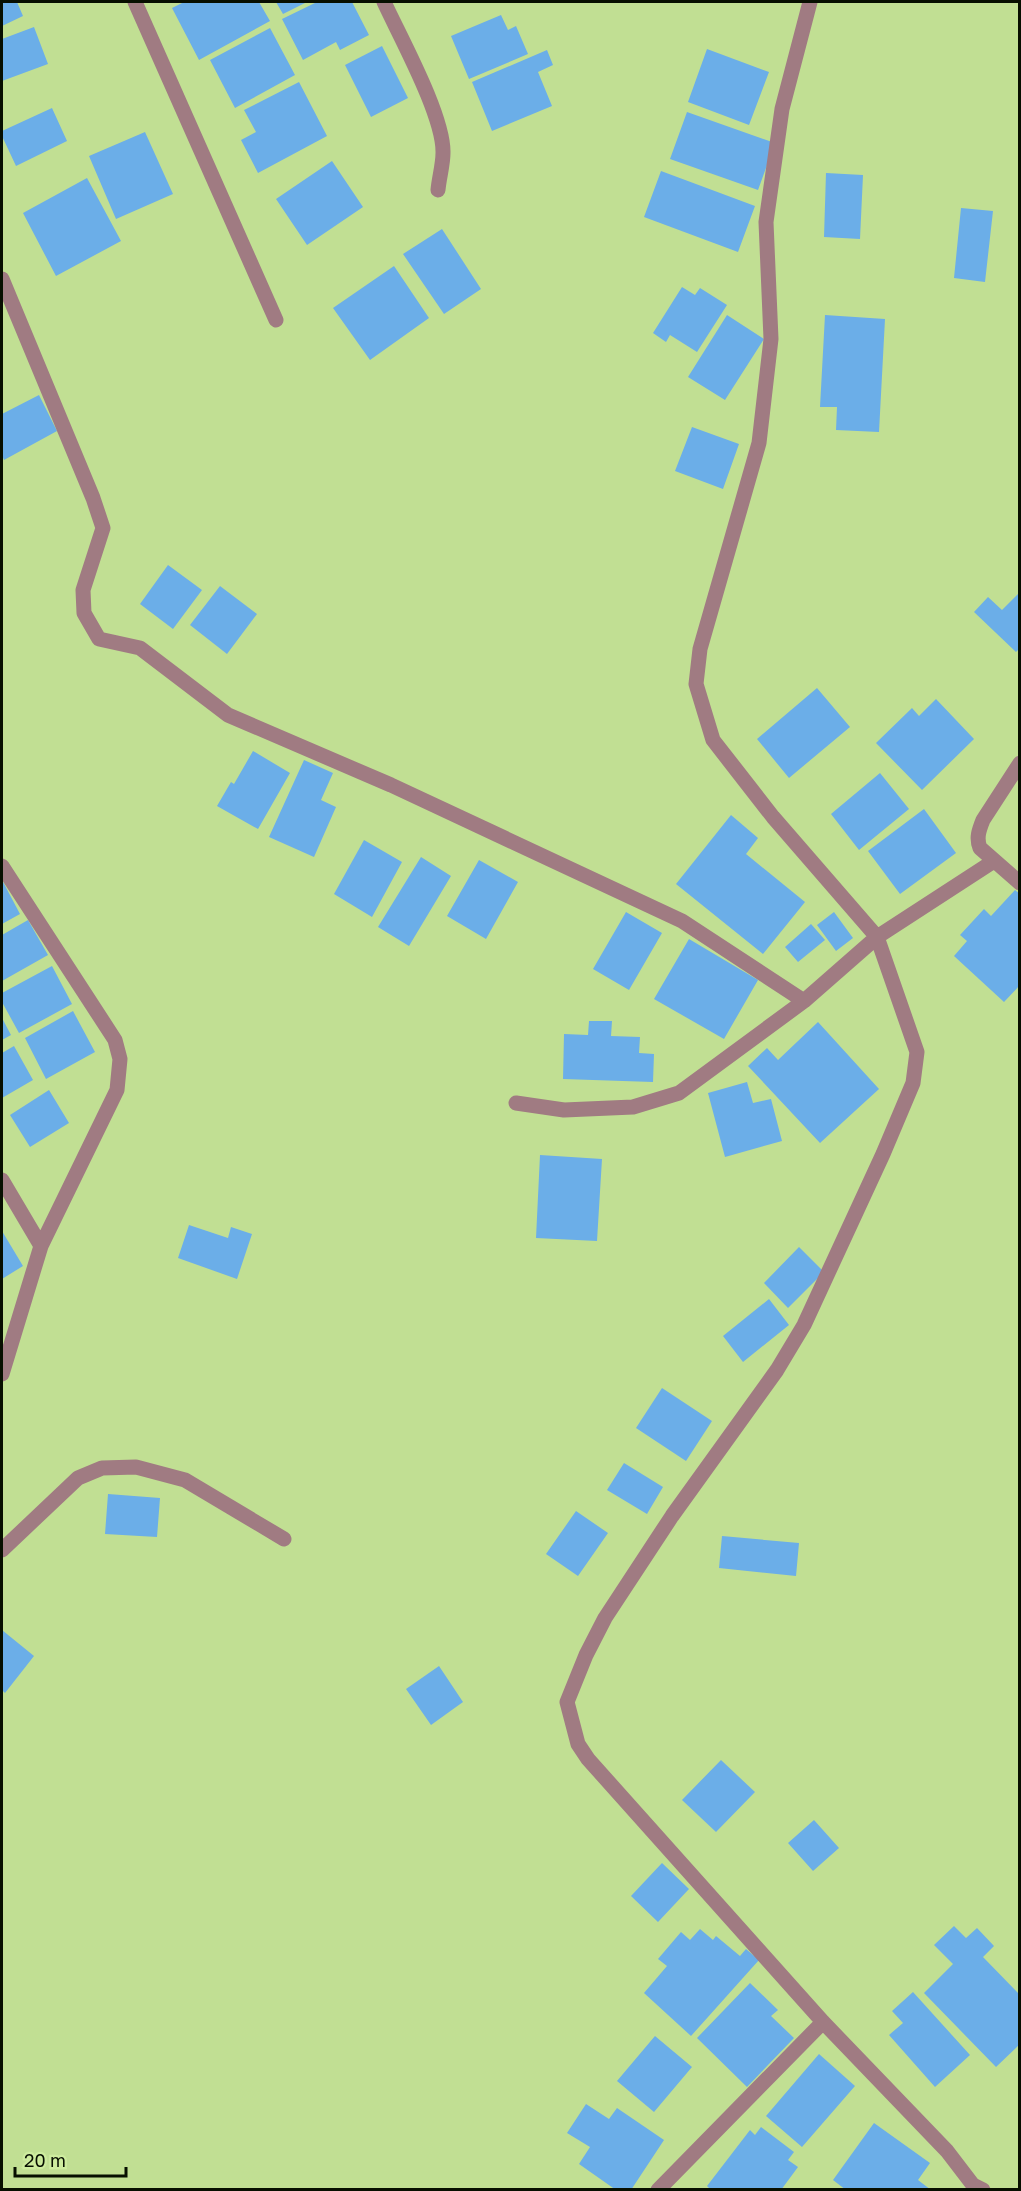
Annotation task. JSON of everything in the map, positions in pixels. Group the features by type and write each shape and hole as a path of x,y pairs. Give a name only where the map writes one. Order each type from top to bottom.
{"street":[{"path":"135,2 276,320"},
{"path":"384,2 432,107 440,132 443,152 438,190"},
{"path":"810,2 782,109 766,222 771,339 759,443 700,649 696,684 713,740 773,817 877,938 917,1052 913,1083 883,1154 804,1325 777,1370 672,1516 605,1618 586,1655 567,1702 578,1744 588,1759 823,2022 947,2151 975,2188"},
{"path":"2,279 93,498 103,528 83,590 84,613 99,639 140,648 228,715 391,785 682,921 804,1001"},
{"path":"1020,763 979,830 977,841 980,848 1020,883"},
{"path":"516,1103 564,1110 633,1107 679,1094 804,1001 877,938 994,861"},
{"path":"2,866 115,1040 120,1059 117,1090 41,1246 2,1374"},
{"path":"2,1180 41,1246"},
{"path":"2,1550 78,1478 102,1468 136,1467 185,1480 284,1539"},
{"path":"658,2190 823,2022"}],"building":[{"path":"2,2 17,2 23,16 2,26"},
{"path":"184,2 259,2 270,21 199,60 172,8"},
{"path":"276,2 307,2 283,14"},
{"path":"317,2 352,2 369,35 340,50 336,42 303,60 282,19"},
{"path":"501,15 508,30 516,26 528,54 469,79 451,36"},
{"path":"34,27 48,64 2,81 2,39"},
{"path":"270,28 295,75 235,108 210,60"},
{"path":"382,46 408,98 371,117 345,65"},
{"path":"707,49 769,72 749,125 688,102"},
{"path":"547,50 553,65 538,72 552,106 492,131 472,82"},
{"path":"299,82 327,136 258,173 241,140 256,132 244,110"},
{"path":"52,108 67,141 16,166 2,136 2,131"},
{"path":"687,112 775,143 758,190 670,159"},
{"path":"145,132 173,194 116,219 89,156"},
{"path":"332,161 363,207 307,245 276,199"},
{"path":"661,171 755,206 738,252 644,217"},
{"path":"826,173 863,175 860,239 824,237"},
{"path":"87,178 121,241 56,276 23,213"},
{"path":"961,208 993,211 985,282 954,278"},
{"path":"442,229 481,289 444,314 403,254"},
{"path":"394,266 429,318 370,360 333,308"},
{"path":"682,287 695,295 700,288 727,305 697,352 670,335 666,342 653,333"},
{"path":"727,315 764,339 725,400 688,377"},
{"path":"825,315 885,319 879,432 836,430 837,407 820,407"},
{"path":"39,395 57,431 4,460 2,414"},
{"path":"692,427 739,444 723,489 675,471"},
{"path":"168,565 202,590 173,629 140,604"},
{"path":"220,586 257,614 227,654 190,625"},
{"path":"1020,592 1020,648 1016,652 974,612 988,597 1002,610"},
{"path":"817,688 850,727 789,778 757,739"},
{"path":"936,699 974,739 922,790 876,743 912,708 919,716"},
{"path":"253,751 290,773 258,829 217,806 231,782 234,784"},
{"path":"304,760 333,773 321,800 336,807 314,857 269,837"},
{"path":"880,773 909,809 859,850 831,814"},
{"path":"924,809 956,853 900,894 868,851"},
{"path":"731,815 758,838 746,854 805,902 763,954 676,884"},
{"path":"364,840 402,862 372,917 334,894"},
{"path":"421,857 451,876 409,946 378,927"},
{"path":"479,860 518,882 486,939 447,916"},
{"path":"2,880 20,914 2,924"},
{"path":"1015,890 1020,894 1020,985 1004,1002 954,956 967,941 960,935 984,909 991,916"},
{"path":"626,912 662,933 629,990 593,969"},
{"path":"834,912 853,938 836,951 817,925"},
{"path":"28,920 48,955 2,981 2,935"},
{"path":"811,924 825,940 798,962 785,947"},
{"path":"689,939 758,980 724,1039 654,999"},
{"path":"52,966 72,1004 19,1033 2,1002 2,993"},
{"path":"73,1011 95,1052 46,1079 25,1038"},
{"path":"2,1018 11,1035 2,1040"},
{"path":"589,1021 612,1021 611,1036 640,1037 639,1053 654,1054 653,1082 563,1079 564,1034 588,1035"},
{"path":"818,1022 879,1089 820,1143 748,1066 767,1048 778,1060"},
{"path":"14,1046 33,1080 2,1098 2,1053"},
{"path":"747,1082 753,1103 771,1099 782,1141 725,1157 708,1093"},
{"path":"49,1090 69,1123 30,1147 10,1115"},
{"path":"540,1155 602,1159 597,1241 536,1238"},
{"path":"189,1225 228,1238 231,1227 252,1234 237,1279 178,1258"},
{"path":"2,1231 23,1266 2,1279"},
{"path":"799,1247 824,1272 788,1308 764,1283"},
{"path":"769,1299 789,1325 743,1362 723,1336"},
{"path":"662,1388 712,1421 686,1461 636,1428"},
{"path":"624,1463 663,1487 647,1514 607,1490"},
{"path":"108,1494 160,1498 157,1537 105,1534"},
{"path":"576,1511 608,1533 578,1576 546,1554"},
{"path":"722,1536 799,1543 796,1576 719,1568"},
{"path":"2,1630 34,1656 5,1693 2,1690"},
{"path":"439,1666 463,1702 431,1725 406,1689"},
{"path":"721,1760 755,1792 716,1832 682,1800"},
{"path":"814,1820 839,1848 813,1871 788,1843"},
{"path":"662,1863 689,1889 658,1922 631,1896"},
{"path":"954,1926 966,1938 977,1928 994,1946 983,1957 1020,1995 1020,2044 996,2067 924,1993 953,1964 934,1945"},
{"path":"700,1929 713,1940 716,1936 740,1956 746,1949 759,1960 691,2036 644,1993 667,1966 658,1959 681,1932 690,1940"},
{"path":"750,1983 778,2010 771,2016 794,2038 747,2087 697,2038"},
{"path":"913,1992 970,2055 935,2087 889,2035 903,2023 892,2011"},
{"path":"655,2036 692,2067 654,2112 617,2081"},
{"path":"819,2054 855,2086 802,2147 766,2116"},
{"path":"586,2104 609,2119 617,2108 664,2140 631,2190 616,2190 579,2164 590,2147 567,2133"},
{"path":"874,2123 930,2163 918,2180 931,2190 846,2190 833,2180"},
{"path":"761,2127 794,2152 788,2160 798,2167 781,2190 711,2190 707,2186 750,2130 755,2135"}]}
